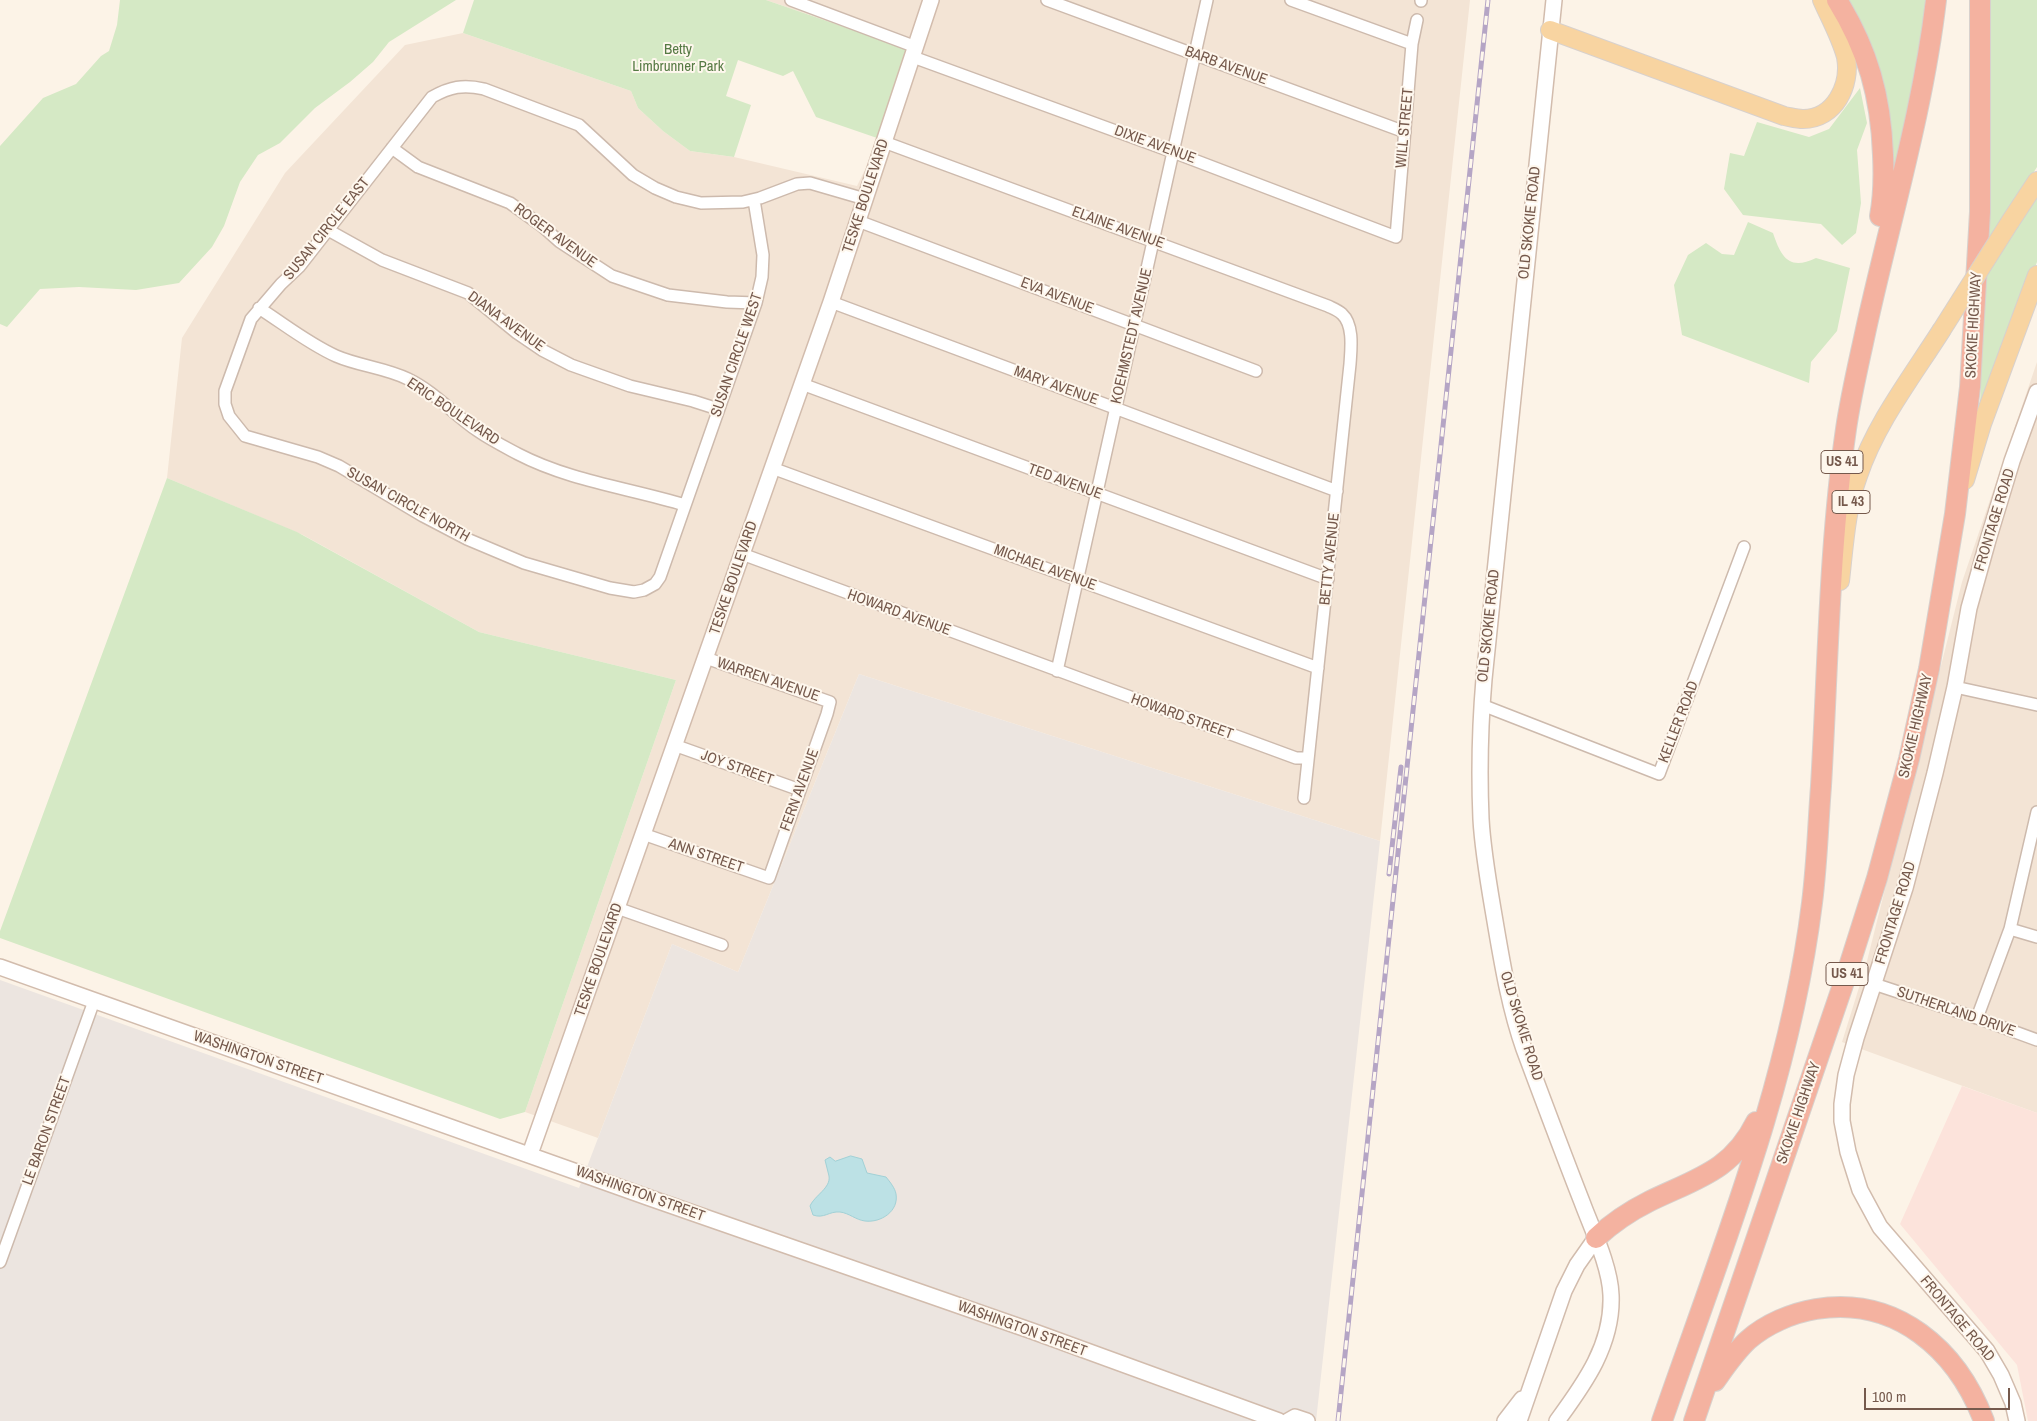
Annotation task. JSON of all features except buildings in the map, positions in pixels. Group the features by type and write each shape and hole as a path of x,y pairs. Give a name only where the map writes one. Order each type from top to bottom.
{"highway":[{"path":"1837,0 1851,23 1872,73 1882,122 1884,196 1853,351 1846,428"},
{"name":"SKOKIE HIGHWAY","path":"1662,1421 1774,1093 1796,1002 1806,948 1815,876 1826,694 1831,569 1846,428 1883,253 1923,84 1936,0"},
{"name":"SKOKIE HIGHWAY","path":"1694,1421 1845,979 1877,878 1909,759 1929,669 1955,514 1970,387 1980,212 1980,0"},
{"path":"1596,1238 1612,1224 1637,1208 1705,1176 1724,1163 1736,1151 1756,1123 1769,1084 1783,1026 1796,1002"},
{"path":"1694,1421 1711,1387 1727,1363 1749,1340 1770,1325 1792,1315 1827,1307 1857,1308 1877,1312 1905,1323 1927,1338 1948,1357 1962,1375 1984,1421"}],"main road":[{"path":"1550,30 1784,116 1805,119 1824,113 1837,103 1846,81 1846,58 1822,0"},
{"name":"IL 43","path":"1826,694 1848,516 1857,478 1871,442 2037,181"},
{"path":"1955,514 1982,424 2037,275"}],"street":[{"name":"DIXIE AVENUE","path":"791,0 915,52 1396,237"},
{"name":"TESKE BOULEVARD","path":"530,1154 831,302 931,0"},
{"name":"BARB AVENUE","path":"1047,0 1405,132"},
{"name":"KOEHMSTEDT AVENUE","path":"1057,671 1207,0"},
{"path":"1291,0 1412,44"},
{"name":"OLD SKOKIE ROAD","path":"1554,0 1482,705 1480,758 1482,821 1487,873 1505,978 1523,1046 1596,1238 1608,1274 1611,1295 1609,1321 1594,1367 1557,1421"},
{"name":"WILL STREET","path":"1396,237 1412,44 1417,20"},
{"name":"SUSAN CIRCLE EAST","path":"259,308 299,267 432,97 457,86 470,86 493,92 579,125 633,176 676,197 701,203 721,204 754,200 797,184 810,183 865,199"},
{"name":"ELAINE AVENUE","path":"884,142 1328,306 1342,314 1347,322"},
{"name":"ROGER AVENUE","path":"392,148 426,170 510,203 542,226 560,242 612,276 668,295 727,302 756,303"},
{"name":"SUSAN CIRCLE WEST","path":"685,505 756,303 762,277 763,255 754,200"},
{"name":"EVA AVENUE","path":"858,220 1256,372"},
{"name":"DIANA AVENUE","path":"328,230 382,260 468,293 516,333 571,366 630,386 718,409"},
{"name":"MARY AVENUE","path":"831,302 1337,490"},
{"name":"ERIC BOULEVARD","path":"259,308 320,348 338,356 408,379 441,401 478,431 549,468 685,505"},
{"name":"SUSAN CIRCLE NORTH","path":"259,308 251,319 225,391 225,404 229,416 245,436 318,457 340,466 423,516 467,539 524,563 610,588 634,592 644,590 655,584 660,577 685,505"},
{"name":"BETTY AVENUE","path":"1304,798 1350,364 1351,340 1347,322"},
{"name":"TED AVENUE","path":"802,384 1328,579"},
{"name":"FRONTAGE ROAD","path":"2017,1421 2002,1375 1987,1351 1880,1228 1857,1180 1845,1138 1842,1104 1846,1075 1851,1057 1905,888 1935,773 1955,687 1969,608 1985,548 2012,461 2037,392"},
{"name":"MICHAEL AVENUE","path":"772,468 1318,668"},
{"name":"KELLER ROAD","path":"1482,705 1660,774 1744,547"},
{"name":"HOWARD AVENUE","path":"742,554 1057,671"},
{"name":"WARREN AVENUE","path":"706,658 830,702"},
{"name":"HOWARD STREET","path":"1057,671 1296,758 1308,758"},
{"path":"1955,687 2037,705"},
{"name":"FERN AVENUE","path":"769,878 830,702"},
{"name":"JOY STREET","path":"674,745 800,790"},
{"path":"1977,1018 2010,929 2037,812"},
{"name":"ANN STREET","path":"643,834 769,878"},
{"path":"617,908 722,945"},
{"path":"2010,929 2037,938"},
{"name":"WASHINGTON STREET","path":"0,967 1014,1325 1279,1421"},
{"name":"SUTHERLAND DRIVE","path":"1874,984 2037,1040"},
{"name":"LE BARON STREET","path":"0,1262 94,1001"},
{"path":"1520,1421 1564,1291 1577,1265 1596,1238"},
{"path":"1505,1421 1529,1390"}],"shaded area":[{"path":"766,0 1470,0 1380,841 859,674 738,972 672,944 598,1138 525,1112 676,680 479,632 303,535 167,478 182,338 285,173 405,45 463,33 631,91 638,108 663,131 690,151 734,157 857,186 880,139 911,50"},
{"path":"2037,362 2037,1113 1842,1042 1866,965 1962,582"},
{"path":"859,674 1380,841 1316,1421 0,1421 0,980 579,1188 672,944 738,972"},
{"path":"1962,1086 2037,1113 2037,1421 2028,1421 2017,1365 1900,1224"}],"green space":[{"path":"120,0 456,0 389,42 373,62 315,108 280,143 258,155 240,182 224,226 212,247 179,283 136,290 79,287 40,289 7,327 0,324 0,146 43,98 76,84 101,56 109,51 117,25"},
{"name":"Betty Limbrunner Park","path":"474,0 766,0 911,50 880,139 816,117 793,71 783,76 738,60 726,96 751,105 734,157 690,151 663,131 638,108 631,91 463,33"},
{"path":"1845,0 1931,0 1890,192"},
{"path":"1991,0 2037,0 2037,167 2011,208 2011,234 2037,197 2037,262 1980,406 1991,67"},
{"path":"1860,88 1867,123 1857,150 1861,203 1856,233 1842,245 1821,224 1743,215 1724,189 1730,153 1744,156 1757,122 1809,137 1829,129"},
{"path":"1748,222 1773,233 1783,255 1793,262 1807,262 1816,258 1850,268 1837,331 1811,362 1809,383 1682,335 1674,285 1688,255 1706,243 1722,254 1734,255"},
{"path":"167,478 297,532 479,632 676,680 525,1112 500,1119 0,938 0,931"}],"water":[{"path":"851,1156 862,1159 867,1173 886,1177 891,1183 896,1194 895,1206 892,1211 883,1218 871,1221 862,1220 840,1212 820,1216 813,1215 810,1206 828,1184 829,1180 825,1160 830,1157 835,1161"}],"railway":[{"path":"1338,1421 1488,0"},
{"path":"1389,874 1401,767"}]}
